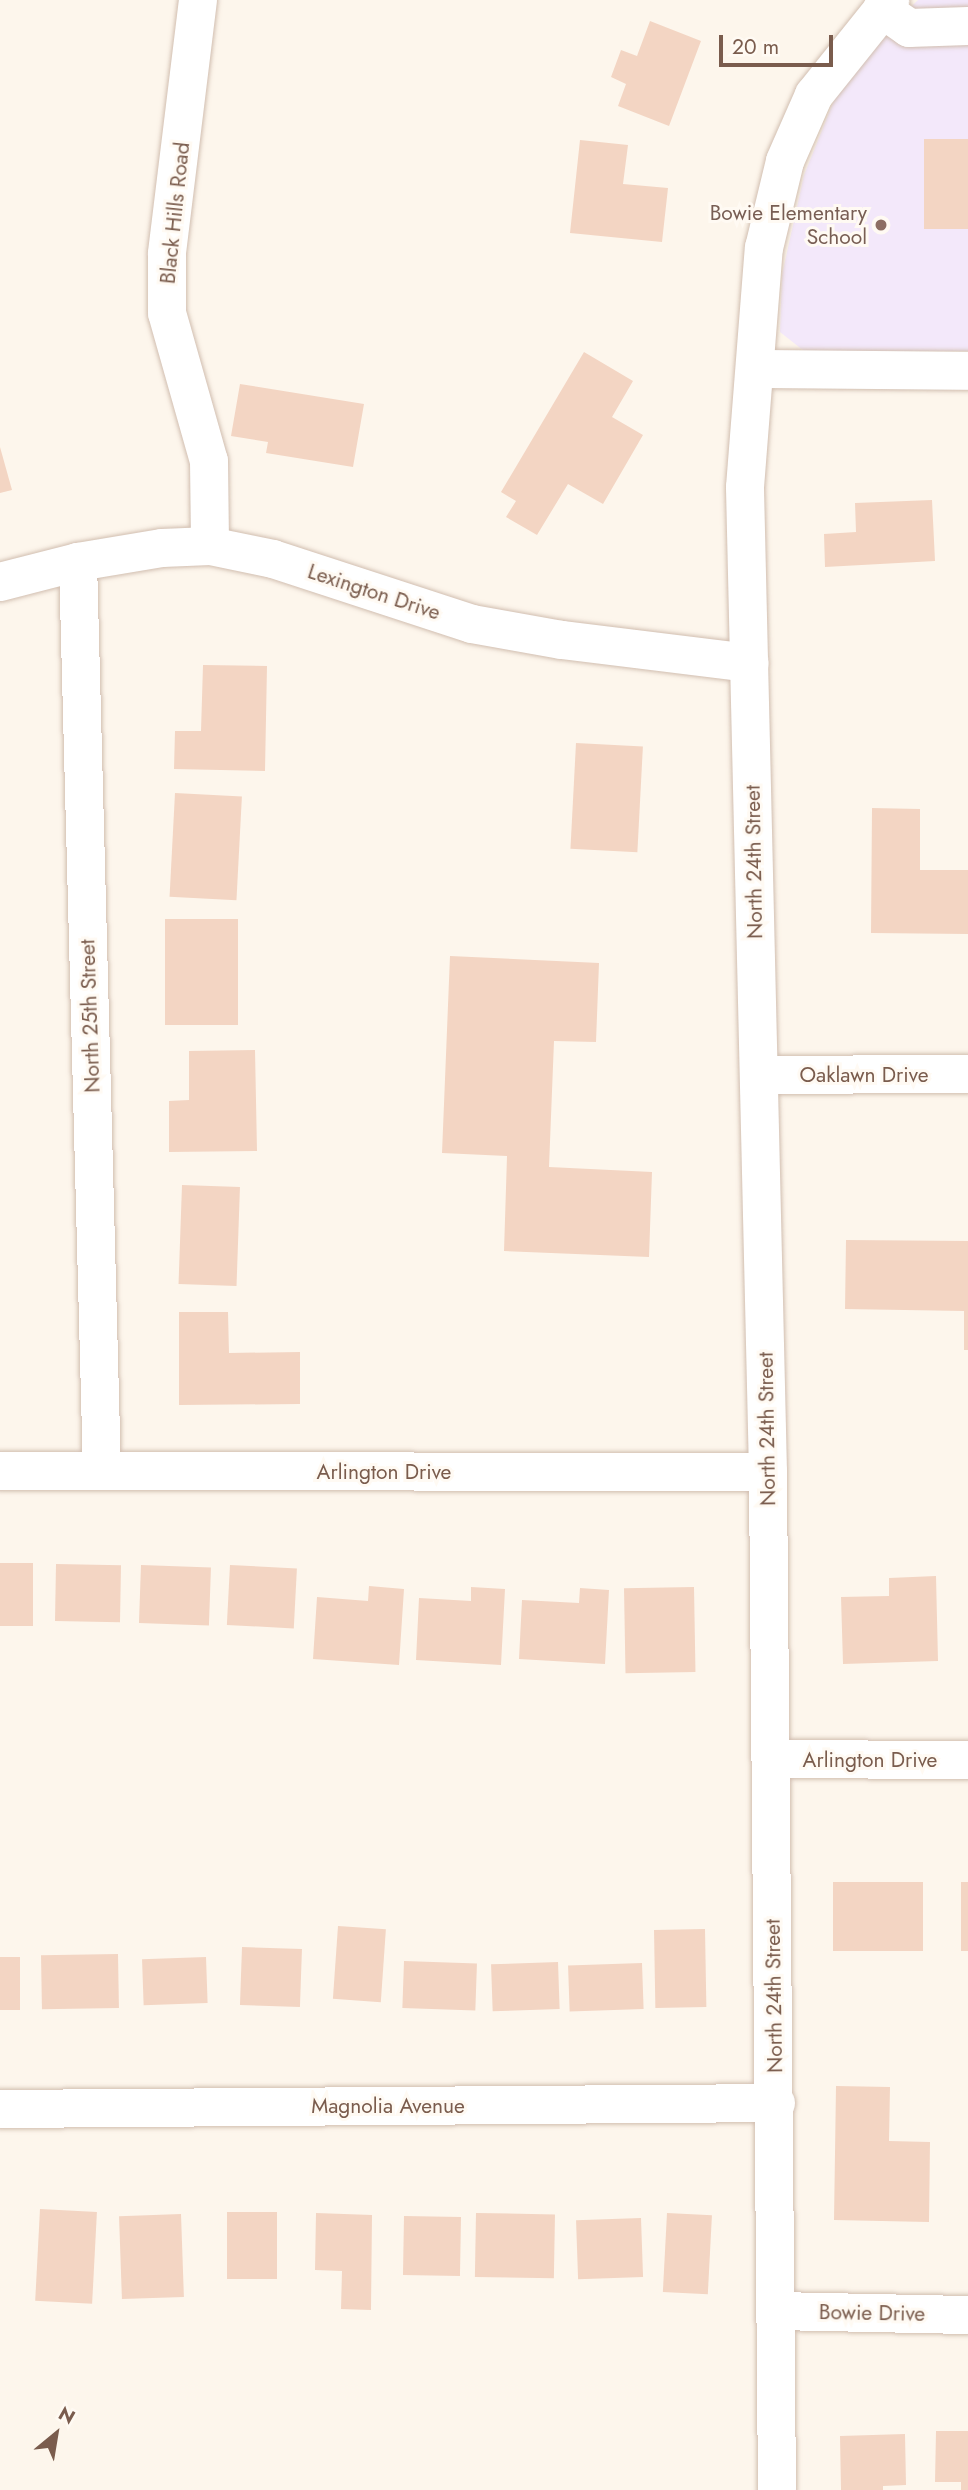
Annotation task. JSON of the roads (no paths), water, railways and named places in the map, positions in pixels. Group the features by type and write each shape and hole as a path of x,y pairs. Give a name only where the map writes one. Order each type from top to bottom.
{"street":[{"name":"Black Hills Road","path":"198,0 167,254 167,313 209,461 210,546"},
{"path":"886,4 909,28 968,26"},
{"name":"North 24th Street","path":"777,2490 776,2103 768,1472 745,487 764,248 785,161 814,95 886,4"},
{"path":"755,369 968,371"},
{"name":"Lexington Drive","path":"0,582 78,562 162,548 210,546 273,559 472,624 562,640 750,663"},
{"name":"North 25th Street","path":"78,562 102,1471"},
{"name":"Oaklawn Drive","path":"759,1075 968,1074"},
{"name":"Arlington Drive","path":"0,1471 768,1472"},
{"name":"Arlington Drive","path":"771,1759 968,1760"},
{"name":"Magnolia Avenue","path":"0,2109 776,2103"},
{"name":"Bowie Drive","path":"776,2311 968,2315"}],"place":[{"name":"Bowie Elementary School","path":"881,225"}]}
